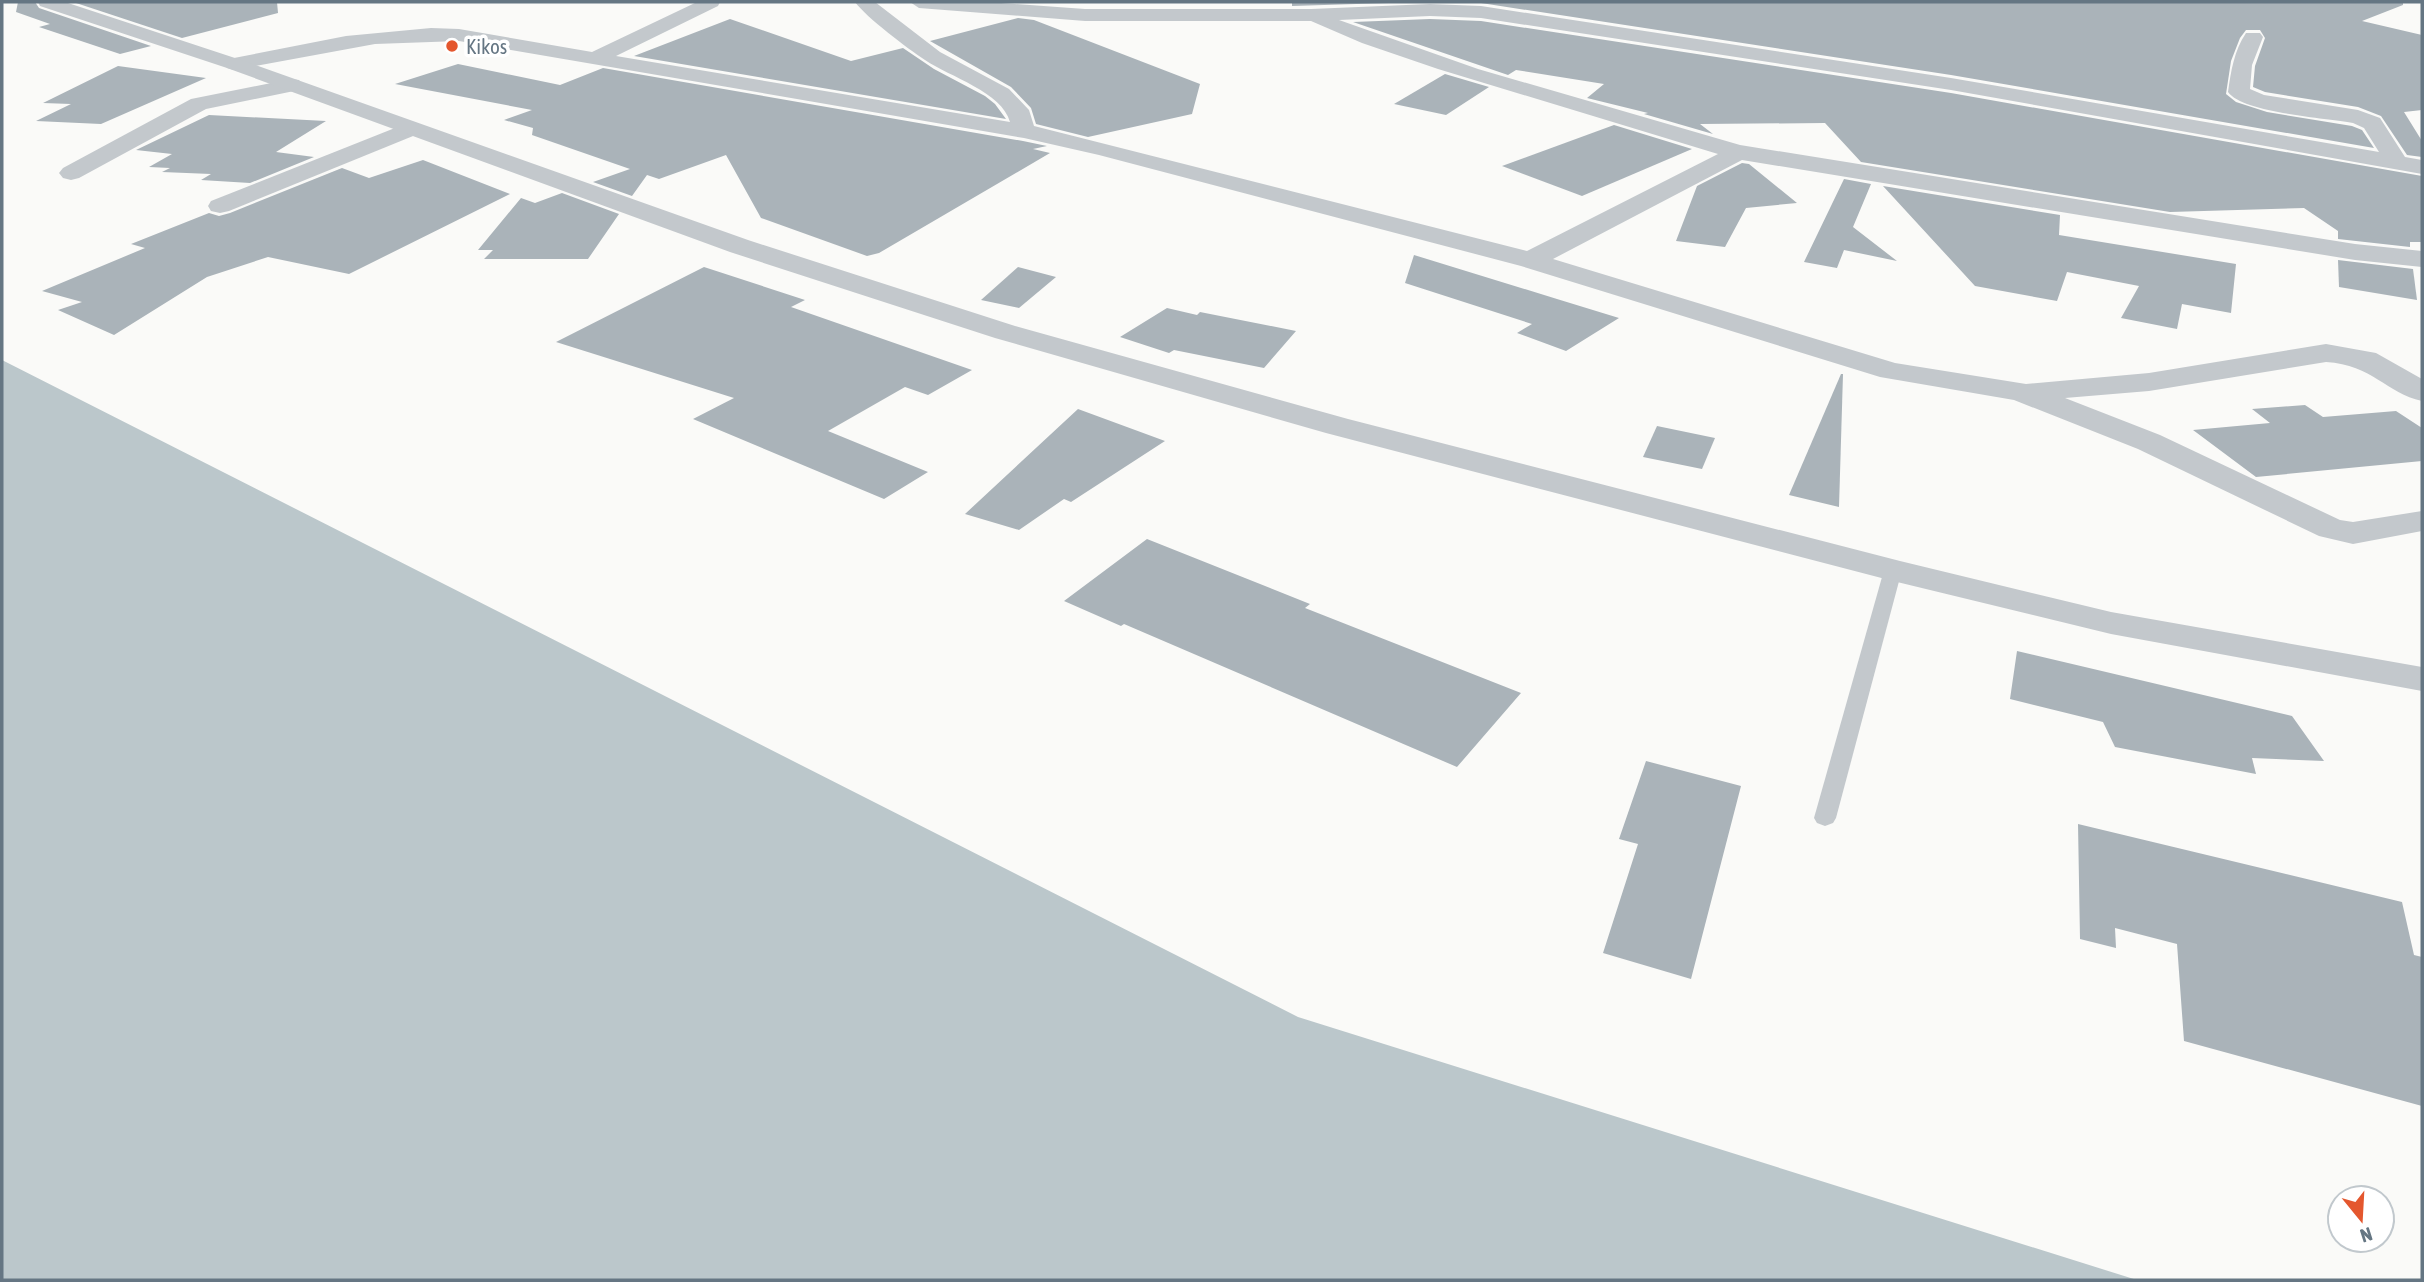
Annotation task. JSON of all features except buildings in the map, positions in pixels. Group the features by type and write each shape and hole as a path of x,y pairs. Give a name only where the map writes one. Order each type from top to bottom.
{"street":[{"path":"47,2 234,64 739,246 1005,332 1337,426 1893,570 2111,623 2422,679"},
{"path":"595,58 711,2"},
{"path":"864,2 933,56 1001,94 1018,110 1024,131"},
{"path":"919,2 1084,15 1311,15 1430,10 1481,12 1951,85 2422,167"},
{"path":"1311,15 1374,42 1492,80 1656,130 1739,152 2342,250 2422,259"},
{"path":"234,64 396,36 432,33 459,35 1024,131 1530,260 1891,371 2021,392 2149,442 2331,529 2353,533 2422,521"},
{"path":"2253,37 2242,65 2239,93 2259,101 2358,117 2372,122 2397,163"},
{"path":"71,173 199,104 292,85"},
{"path":"220,206 410,129"},
{"path":"1530,260 1739,152"},
{"path":"2021,392 2149,382 2326,353 2345,353 2372,360 2422,392"}],"lane":[{"path":"1825,818 1893,570"}],"shaded area":[{"path":"2,360 1298,1017 2137,1280 2,1280"}],"place":[{"name":"Kikos","path":"452,46"}]}
